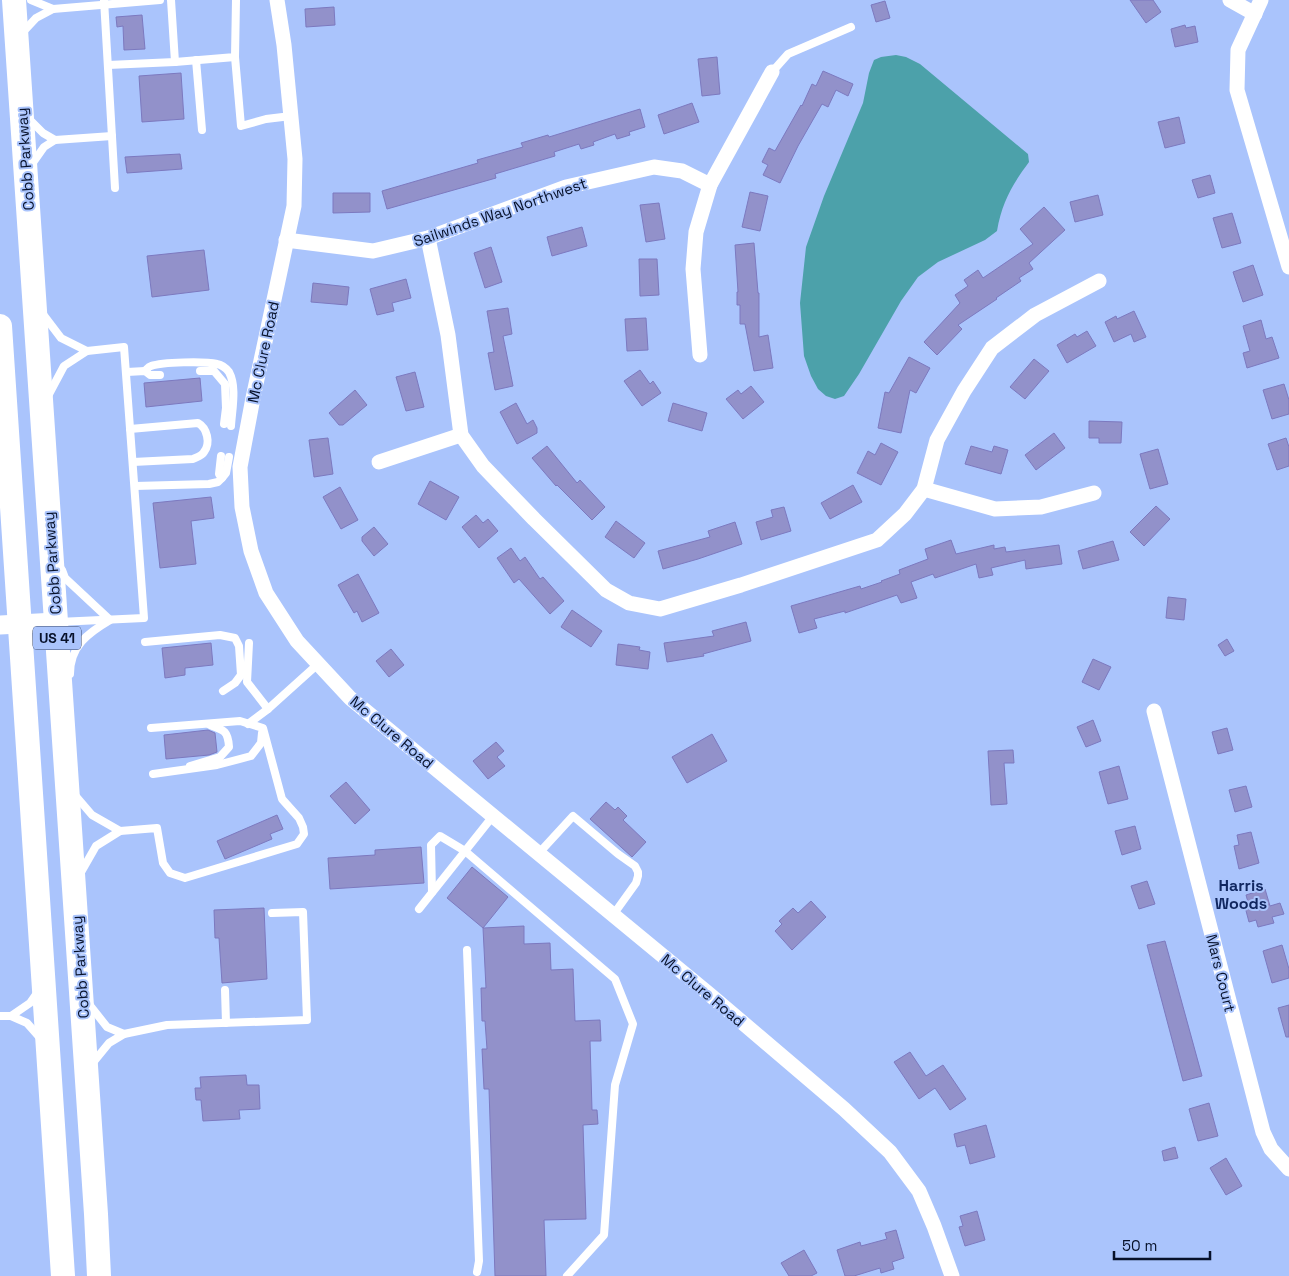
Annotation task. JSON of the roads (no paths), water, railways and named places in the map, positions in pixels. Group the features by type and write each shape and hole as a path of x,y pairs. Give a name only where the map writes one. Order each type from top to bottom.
{"main road":[{"name":"Cobb Parkway","path":"14,0 56,622 71,756 68,786 87,1071 98,1276"},
{"name":"US 41","path":"0,326 10,624 44,983 64,1276"}],"street":[{"name":"Mc Clure Road","path":"277,0 295,159 294,196 240,467 242,507 251,551 266,593 296,641 350,698 539,853 844,1109 890,1152 919,1191 952,1276"},
{"path":"1230,0 1258,7 1238,50 1238,90 1289,267"},
{"path":"700,355 693,269 696,232 710,185 772,72"},
{"name":"Sailwinds Way Northwest","path":"286,240 373,251 428,238 566,187 654,166 682,171 710,185"},
{"path":"428,238 448,335 461,435 483,466 606,590 630,603 660,609 741,585 877,540 905,514 924,489 937,440 964,391 992,348 1035,315 1099,281"},
{"path":"379,462 461,435"},
{"path":"924,489 995,509 1041,507 1094,493"},
{"path":"10,624 56,622"},
{"name":"Mars Court","path":"1154,711 1263,1132 1271,1149 1289,1169"}],"lane":[{"path":"31,0 53,8"},
{"path":"17,38 36,18 53,8 104,2 160,0"},
{"path":"170,0 175,62"},
{"path":"236,0 235,57 241,126 266,119 291,116"},
{"path":"104,2 115,188"},
{"path":"772,72 788,54 851,26"},
{"path":"108,65 235,57"},
{"path":"196,60 202,130"},
{"path":"22,110 43,133 55,140"},
{"path":"26,172 44,147 55,140 112,136"},
{"path":"35,303 61,338 87,351"},
{"path":"42,406 64,366 87,351 124,347 144,618 56,622"},
{"path":"145,371 149,366 204,362 223,366 228,370 233,386 228,425 225,384 214,371 200,371"},
{"path":"127,372 145,371 150,375 160,375"},
{"path":"130,429 198,423 207,431 204,452 199,457 193,459 133,462"},
{"path":"135,486 210,484 218,482 222,478 219,474 225,456"},
{"path":"51,543 65,578 110,620"},
{"path":"70,686 70,665 77,645 110,620"},
{"path":"145,642 220,635 235,638 239,646 242,675 235,683 223,691"},
{"path":"248,643 247,682 268,709"},
{"path":"248,724 268,709 318,664"},
{"path":"150,728 240,721 263,728"},
{"path":"181,770 199,762 220,757 229,747 229,736 223,729 207,724"},
{"path":"153,774 217,765 251,756 261,743 263,728"},
{"path":"74,885 96,846 120,831 157,828 163,863 170,872 185,878 297,844 304,834 303,827 299,818 282,799 263,728"},
{"path":"68,786 92,815 120,831"},
{"path":"419,910 493,816"},
{"path":"539,853 573,816 635,866 638,876 628,895 613,915"},
{"path":"432,892 431,844 440,836 465,851 615,979 633,1024 615,1085 604,1235 567,1276"},
{"path":"87,1071 109,1044 124,1034 167,1025 307,1020 303,912 272,913"},
{"path":"467,950 479,1261 477,1272"},
{"path":"11,1016 30,1003 44,983"},
{"path":"225,990 226,1023"},
{"path":"82,995 107,1027 124,1034"},
{"path":"0,1016 11,1016 27,1023 49,1049"},
{"path":"50,1204 49,1195 56,1152"}],"district":[{"name":"Harris Woods","path":"1241,894"}]}
